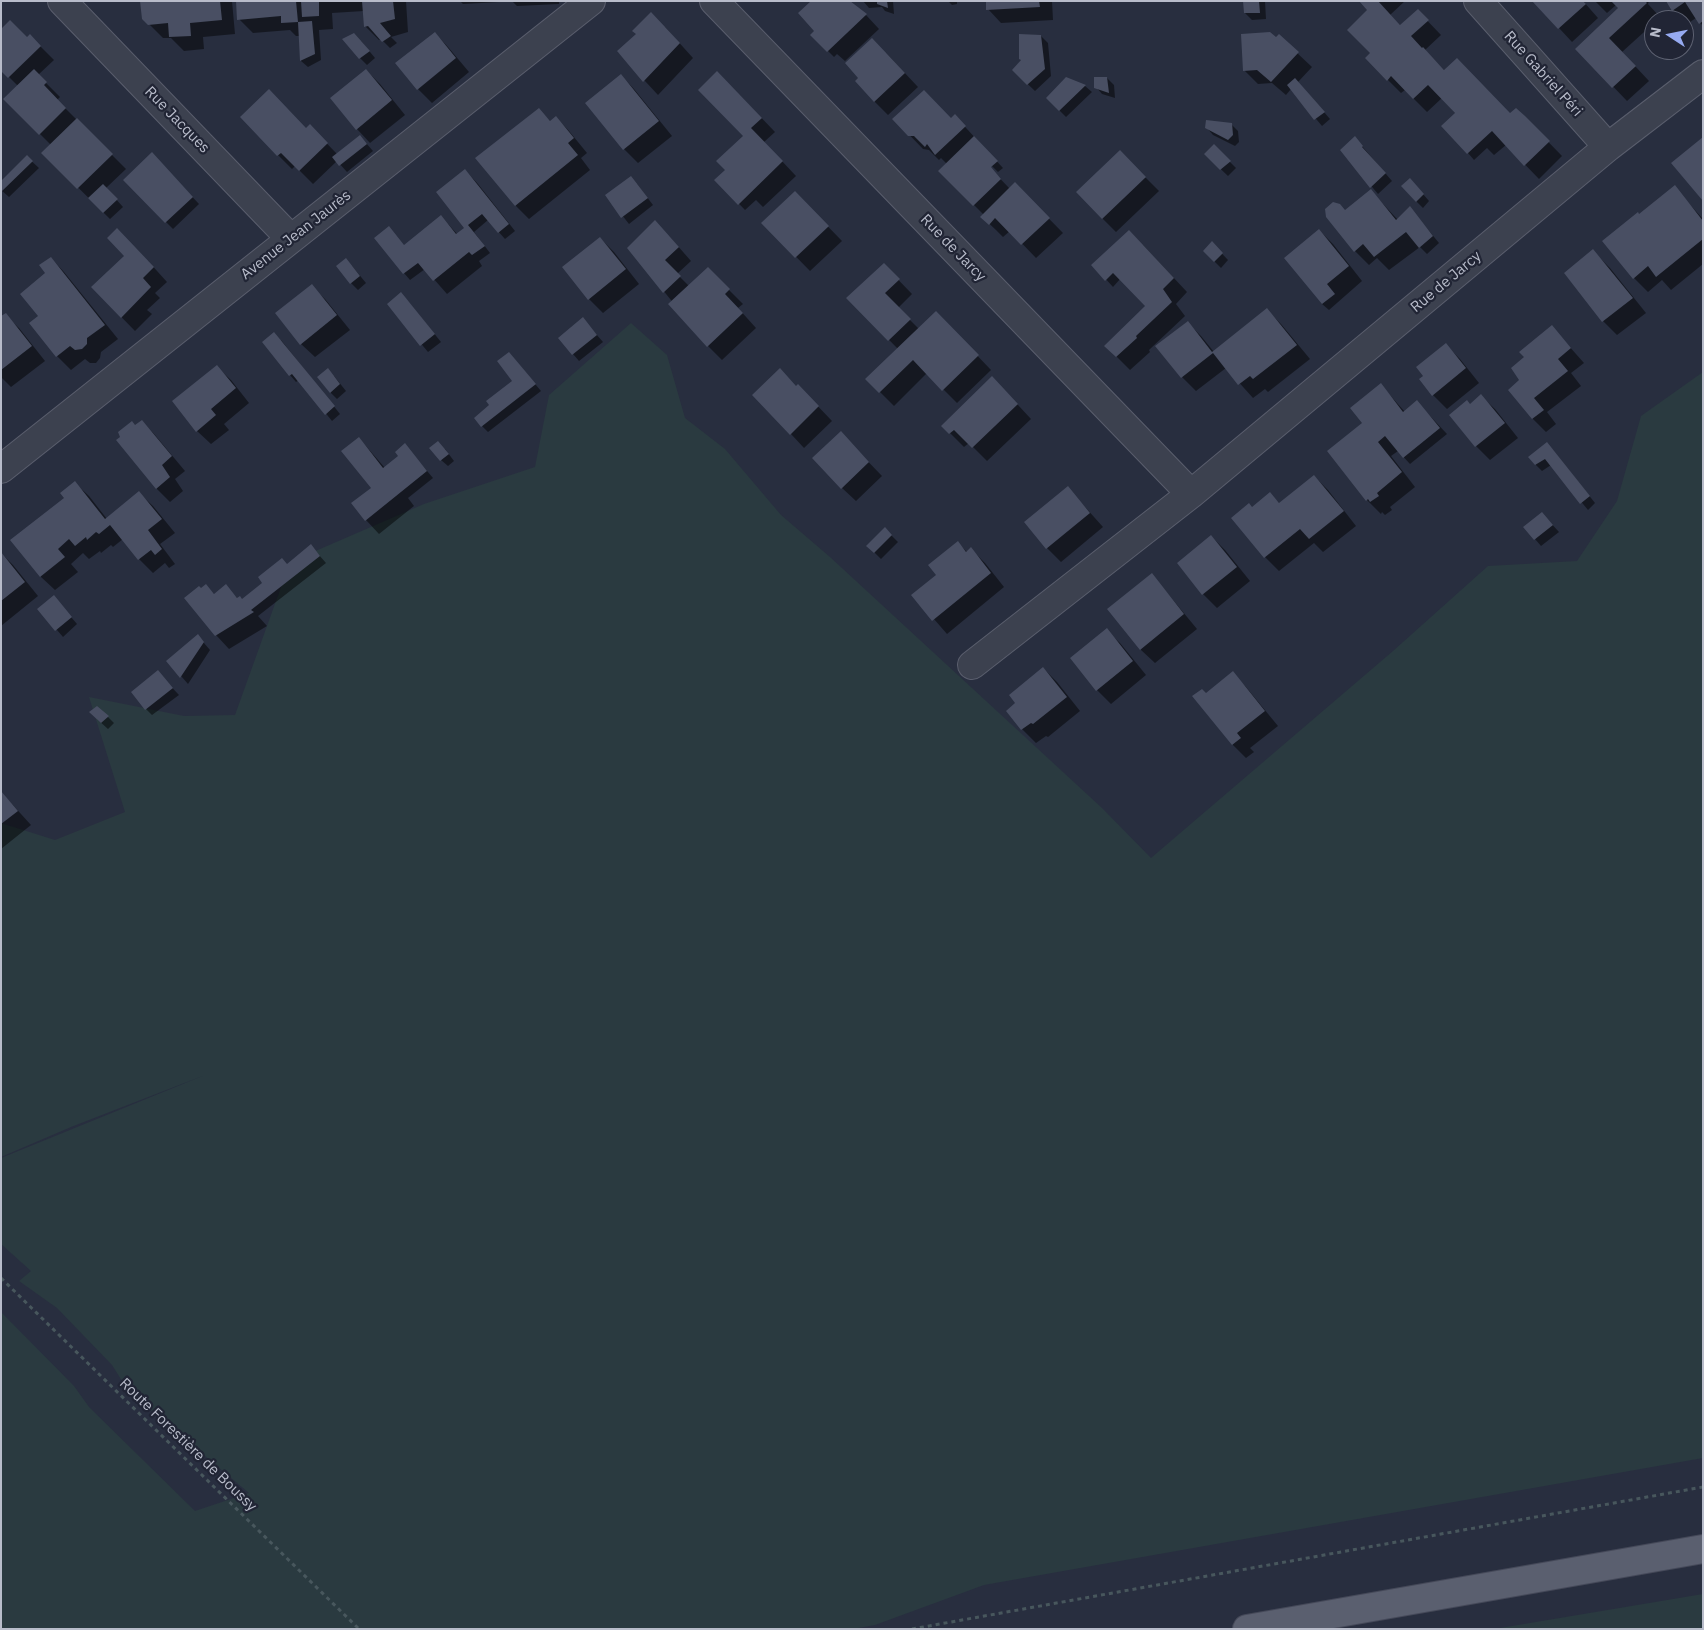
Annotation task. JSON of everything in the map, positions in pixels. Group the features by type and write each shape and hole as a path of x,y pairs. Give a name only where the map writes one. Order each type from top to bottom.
{"main road":[{"path":"1247,1629 1703,1549"}],"street":[{"name":"Rue Jacques","path":"62,1 291,239"},
{"name":"Avenue Jean Jaurès","path":"1,469 591,1"},
{"name":"Rue de Jarcy","path":"714,1 1192,494"},
{"name":"Rue Gabriel Péri","path":"1478,1 1608,148"},
{"name":"Rue de Jarcy","path":"972,665 1192,494 1608,148 1703,74"}],"path":[{"name":"Route Forestière de Boussy","path":"1,1278 359,1629"},
{"path":"912,1629 1703,1488"}],"shaded area":[{"path":"631,323 667,355 685,418 725,449 781,515 830,557 1102,808 1151,858 1393,651 1488,566 1577,561 1617,501 1641,416 1703,372 1703,1458 984,1585 875,1625 853,1629 1,1629 1,1312 74,1386 89,1407 195,1511 249,1493 129,1392 112,1365 57,1308 19,1281 31,1271 1,1244 1,1158 205,1075 71,1127 1,1157 1,823 55,840 125,812 89,697 184,716 235,715 290,562 424,504 535,467 549,395"},
{"path":"1703,1594 1703,1629 1494,1629"}],"building":[{"path":"140,1 220,1 222,20 190,23 191,36 169,37 168,23 148,25 142,19"},
{"path":"236,1 296,1 298,22 281,23 281,16 237,20"},
{"path":"301,1 319,1 319,16 302,17"},
{"path":"362,1 393,1 395,19 380,23 391,36 382,42 368,26 364,27"},
{"path":"811,1 850,1 867,14 827,52 810,35 814,31 798,13"},
{"path":"877,1 887,1 888,8 877,4"},
{"path":"986,1 1039,1 1040,7 986,10"},
{"path":"1243,1 1259,1 1260,13 1244,13"},
{"path":"1359,1 1378,1 1400,25 1418,9 1429,20 1411,36 1444,70 1457,58 1510,113 1516,108 1550,141 1524,166 1492,131 1467,154 1441,126 1455,113 1428,85 1413,99 1391,76 1387,81 1365,58 1370,53 1347,30 1367,10"},
{"path":"1532,1 1583,1 1586,4 1558,29"},
{"path":"1611,1 1645,1 1647,3 1609,38 1636,66 1612,88 1575,49 1618,8"},
{"path":"1666,1 1703,1 1703,21 1699,24 1694,16 1694,10 1690,10 1685,2 1671,10"},
{"path":"651,12 680,43 643,82 617,51 636,34 632,31"},
{"path":"10,20 27,37 30,34 41,46 8,78 1,71 1,29"},
{"path":"312,21 315,54 300,61 298,22"},
{"path":"435,32 456,58 417,90 395,63"},
{"path":"1270,32 1276,37 1279,34 1299,52 1271,82 1257,70 1243,71 1241,34"},
{"path":"354,33 370,51 359,59 342,39"},
{"path":"1019,34 1041,35 1045,69 1027,85 1012,70 1021,60 1019,59"},
{"path":"872,38 905,73 874,102 855,81 858,78 845,63"},
{"path":"34,69 47,82 44,85 66,108 39,135 3,99"},
{"path":"366,69 392,100 356,130 330,98"},
{"path":"717,71 762,118 751,128 783,161 738,205 714,180 725,170 716,161 743,136 698,90"},
{"path":"621,74 659,121 623,150 585,103"},
{"path":"1066,77 1086,85 1059,111 1046,98"},
{"path":"1094,77 1107,77 1109,93 1094,88"},
{"path":"1295,78 1325,112 1314,120 1287,85"},
{"path":"269,89 306,128 310,124 328,143 299,171 281,153 277,156 240,117"},
{"path":"924,90 951,118 955,114 966,126 935,155 927,144 925,147 914,136 908,136 892,119"},
{"path":"539,108 550,121 556,116 574,138 568,143 578,155 515,206 475,158"},
{"path":"77,118 113,154 77,189 41,153"},
{"path":"1206,120 1232,123 1233,135 1228,140 1205,128"},
{"path":"360,135 367,144 339,166 332,157"},
{"path":"974,136 998,161 991,167 1001,179 973,206 938,171"},
{"path":"1355,136 1362,147 1386,173 1370,188 1340,150"},
{"path":"1703,137 1703,201 1671,163"},
{"path":"1214,144 1231,161 1220,170 1204,154"},
{"path":"1120,150 1146,177 1102,219 1076,192"},
{"path":"152,152 193,197 165,223 123,180"},
{"path":"27,155 33,161 1,192 1,181"},
{"path":"465,169 509,224 498,233 482,214 468,225 485,246 472,255 469,252 433,281 418,263 403,274 374,238 389,226 404,245 441,215 456,234 464,228 436,192"},
{"path":"631,176 648,198 621,218 605,195"},
{"path":"1410,178 1424,194 1416,202 1401,186"},
{"path":"1015,182 1050,218 1021,245 995,218 989,225 980,217"},
{"path":"103,184 118,199 103,213 88,198"},
{"path":"1675,185 1703,221 1703,239 1656,277 1648,266 1633,279 1602,241"},
{"path":"1371,189 1396,220 1410,206 1433,236 1419,248 1406,232 1374,257 1363,244 1354,252 1326,217 1325,209 1333,202 1340,204 1345,210"},
{"path":"795,191 829,226 795,258 761,223"},
{"path":"655,220 679,247 665,260 681,276 663,293 627,248"},
{"path":"117,228 154,267 143,278 151,287 121,318 91,287 124,256 107,238"},
{"path":"1319,229 1349,266 1327,284 1335,294 1322,304 1284,258"},
{"path":"1129,230 1174,278 1163,289 1172,302 1116,357 1104,346 1145,306 1113,273 1105,281 1091,265"},
{"path":"600,237 626,269 588,300 562,267"},
{"path":"1212,241 1223,253 1214,262 1203,251"},
{"path":"1593,249 1633,298 1602,322 1564,273"},
{"path":"51,257 105,325 87,338 87,344 82,349 75,350 70,346 56,357 29,323 38,316 20,294 45,273 39,265"},
{"path":"346,258 360,276 350,284 336,266"},
{"path":"884,263 900,279 885,293 911,319 888,341 846,298"},
{"path":"708,267 730,289 725,294 743,313 707,347 668,304"},
{"path":"312,284 337,315 300,345 275,313"},
{"path":"401,292 435,334 420,346 387,304"},
{"path":"1267,308 1297,345 1253,379 1250,376 1238,385 1213,353 1181,378 1155,346 1188,321 1212,352"},
{"path":"936,311 979,355 942,391 913,360 879,393 865,379"},
{"path":"6,313 32,346 1,370 1,316"},
{"path":"583,317 597,335 572,355 558,338"},
{"path":"1552,325 1571,348 1558,359 1568,371 1534,398 1544,410 1532,419 1508,390 1519,380 1511,368 1524,357 1519,352"},
{"path":"274,332 335,406 325,415 292,374 289,376 262,342"},
{"path":"1446,343 1466,368 1432,396 1419,379 1423,376 1416,367"},
{"path":"509,352 536,384 481,427 474,418 489,405 486,401 512,381 497,361"},
{"path":"217,365 236,388 211,409 216,415 196,432 172,401"},
{"path":"328,368 340,384 330,393 317,377"},
{"path":"780,368 796,386 798,384 819,406 790,435 752,395"},
{"path":"992,376 1018,404 972,448 954,430 949,434 941,426"},
{"path":"1381,383 1403,412 1417,400 1440,428 1403,458 1385,436 1378,442 1402,472 1377,493 1379,496 1370,502 1368,499 1366,501 1327,451 1362,423 1350,408"},
{"path":"1481,394 1505,423 1475,447 1449,415 1467,400 1470,404"},
{"path":"142,420 172,456 162,465 170,477 156,489 116,440 120,437 118,432 132,421 135,425"},
{"path":"841,431 869,462 841,489 812,458"},
{"path":"359,437 383,468 398,456 395,452 405,443 427,471 365,521 351,503 371,488 341,451"},
{"path":"438,441 449,454 440,461 429,448"},
{"path":"1547,442 1590,496 1580,504 1545,459 1535,465 1528,457"},
{"path":"1314,475 1344,511 1309,539 1300,529 1264,558 1231,518 1249,503 1252,507 1270,492 1279,503"},
{"path":"75,481 105,519 139,491 162,519 148,530 162,549 155,555 151,550 138,560 110,525 99,534 96,532 87,540 86,537 75,546 69,539 58,549 65,557 40,577 10,540 64,498 60,493"},
{"path":"1068,486 1090,513 1046,549 1024,522"},
{"path":"1542,512 1553,525 1534,540 1523,527"},
{"path":"885,527 892,535 874,553 866,546"},
{"path":"1211,535 1237,567 1202,595 1177,563"},
{"path":"958,541 966,552 971,547 991,573 932,621 911,595 936,575 928,565"},
{"path":"311,544 320,556 251,610 254,612 215,636 184,598 199,586 201,588 206,584 214,594 226,584 237,598 240,596 242,599 262,583 258,577 282,558 287,564"},
{"path":"1,552 25,582 1,601"},
{"path":"1152,573 1184,614 1140,650 1107,609"},
{"path":"54,595 72,617 55,631 37,609"},
{"path":"1107,628 1133,661 1096,691 1070,658"},
{"path":"198,634 204,642 180,678 166,661"},
{"path":"1043,667 1067,697 1033,724 1031,723 1021,730 1006,711 1015,703 1009,695"},
{"path":"158,670 173,688 145,710 131,692"},
{"path":"1233,671 1265,711 1237,733 1241,738 1232,745 1192,696 1202,689 1206,693"},
{"path":"97,706 109,716 101,723 89,712"},
{"path":"1,791 18,811 1,824"}]}
